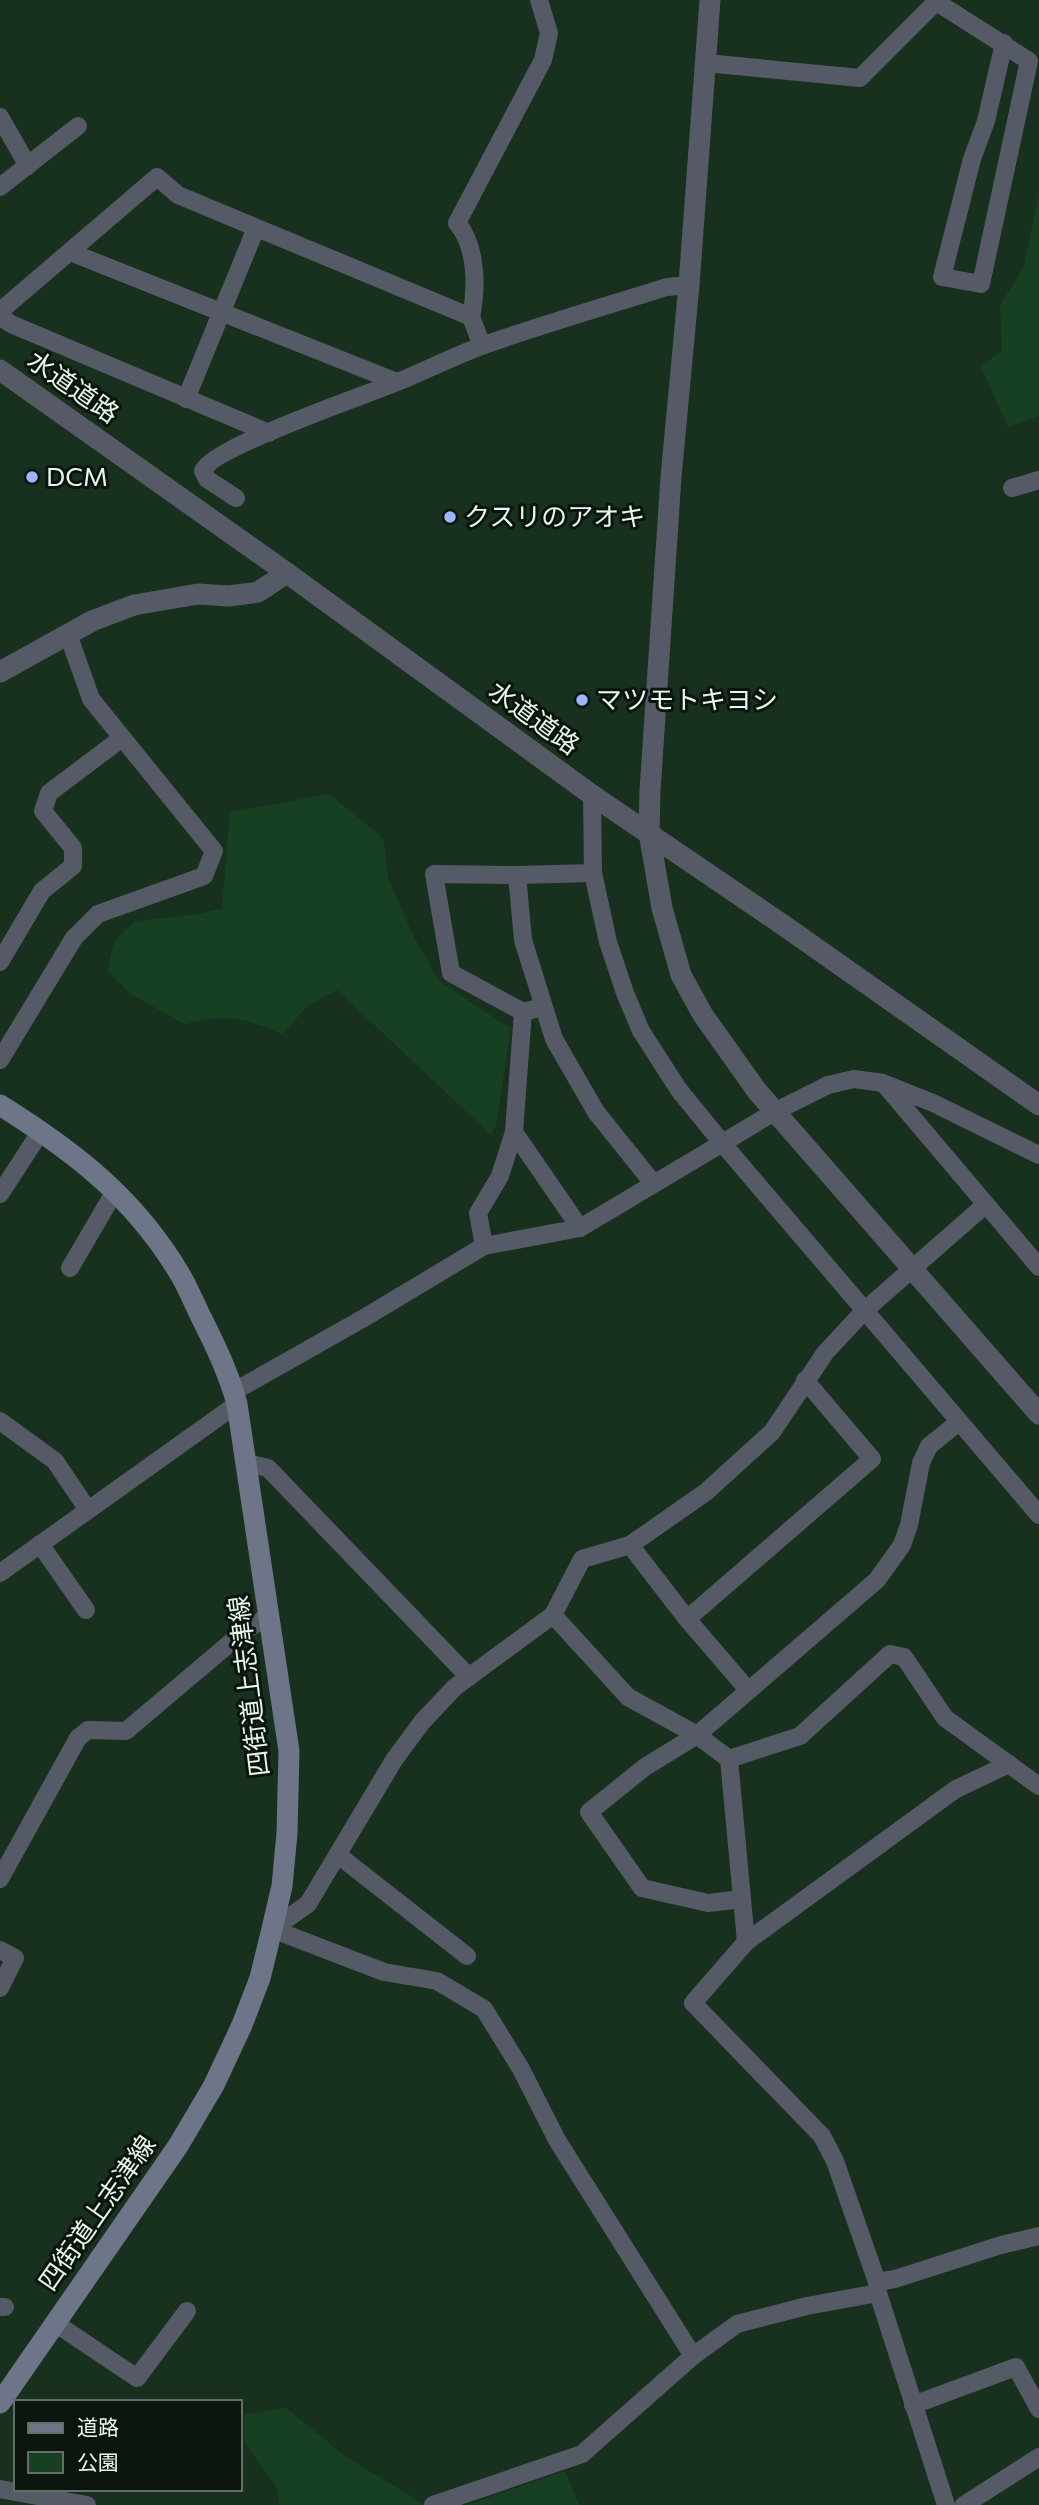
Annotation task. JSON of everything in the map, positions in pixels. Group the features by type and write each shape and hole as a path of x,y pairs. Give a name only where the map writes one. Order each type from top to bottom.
{"main road":[{"name":"四街道上志津線","path":"0,1105 81,1160 133,1209 181,1276 222,1360 235,1398 247,1463 289,1751 287,1833 282,1886 260,1978 242,2025 214,2085 178,2146 0,2403"}],"street":[{"path":"482,346 471,317 475,283 472,264 465,232 457,223 543,60 549,33 539,0"},
{"path":"710,0 689,285 671,477 649,833 662,908 681,975 702,1015 727,1051 757,1091 1039,1414"},
{"path":"706,63 860,79 936,1 1004,43 1029,61 981,284 942,277 971,159 986,121 1004,43"},
{"path":"0,117 28,166"},
{"path":"0,187 78,126"},
{"path":"269,433 11,324 0,315 5,307 158,177 178,195 471,317"},
{"path":"186,399 256,228"},
{"path":"70,252 397,383"},
{"path":"236,498 207,479 203,471 205,466 269,433 397,383 482,346 667,287 689,285"},
{"name":"水道道路","path":"0,370 287,573 592,795 1039,1105"},
{"path":"1012,488 1039,480"},
{"path":"0,672 92,621 134,605 198,594 229,596 258,592 287,573"},
{"path":"0,1060 6,1035 74,938 98,914 204,876 214,851 91,699 68,634"},
{"path":"0,962 42,891 73,866 73,848 43,811 49,793 122,738"},
{"path":"592,795 593,873 608,942 640,1031 679,1090 723,1144 1039,1515"},
{"path":"543,1007 523,1012 451,973 434,874 593,873"},
{"path":"517,875 523,940 554,1039 596,1112 653,1183"},
{"path":"484,1246 478,1213 499,1175 514,1132 523,1012"},
{"path":"0,1573 235,1398 484,1246 580,1228 776,1111 828,1085 853,1079 883,1083 933,1103 1039,1155"},
{"path":"883,1083 1039,1267"},
{"path":"0,1194 41,1131"},
{"path":"514,1132 580,1228"},
{"path":"70,1268 115,1191"},
{"path":"272,1929 308,1904 394,1760 422,1722 455,1687 553,1615 582,1559 630,1545 706,1492 772,1432 825,1353 864,1311 985,1205"},
{"path":"687,1619 872,1459 805,1380"},
{"path":"0,1422 55,1461 88,1510"},
{"path":"742,1899 708,1903 642,1888 589,1812 645,1767 697,1735 884,1572 902,1545 909,1525 921,1464 929,1446 959,1422"},
{"path":"247,1463 268,1468 469,1676"},
{"path":"40,1544 86,1610"},
{"path":"630,1545 687,1619 748,1690"},
{"path":"0,1880 78,1738 88,1730 126,1731 243,1632 270,1615"},
{"path":"553,1615 628,1697 697,1735 729,1759 746,1942"},
{"path":"729,1759 800,1736 890,1654 904,1657 945,1718 1039,1787"},
{"path":"946,2505 835,2161 822,2136 693,2003 746,1942 956,1789 1009,1764"},
{"path":"338,1854 467,1956"},
{"path":"272,1929 384,1972 437,1981 484,2009 521,2069 557,2140 693,2356"},
{"path":"0,1950 15,1958 0,1988"},
{"path":"433,2505 582,2454 693,2356 737,2323 877,2288 895,2279 1001,2245 1039,2236"},
{"path":"55,2323 137,2378 187,2311"},
{"path":"913,2405 1016,2367 1039,2409"},
{"path":"964,2505 1039,2457"},
{"path":"0,2489 87,2505"}],"green space":[{"path":"1039,194 1039,416 1008,427 981,367 1002,350 1000,305 1024,266"},
{"path":"329,794 383,838 388,878 412,933 438,980 511,1029 496,1125 491,1135 337,990 309,1005 282,1034 234,1019 213,1019 185,1024 132,995 107,971 115,940 135,921 199,914 222,908 230,812"},
{"path":"285,2407 345,2456 425,2505 279,2505 278,2490 244,2442 244,2415"},
{"path":"565,2471 579,2505 467,2505"}],"place":[{"name":"DCM","path":"32,477"},
{"name":"クスリのアオキ","path":"450,517"},
{"name":"マツモトキヨシ","path":"582,700"}]}
